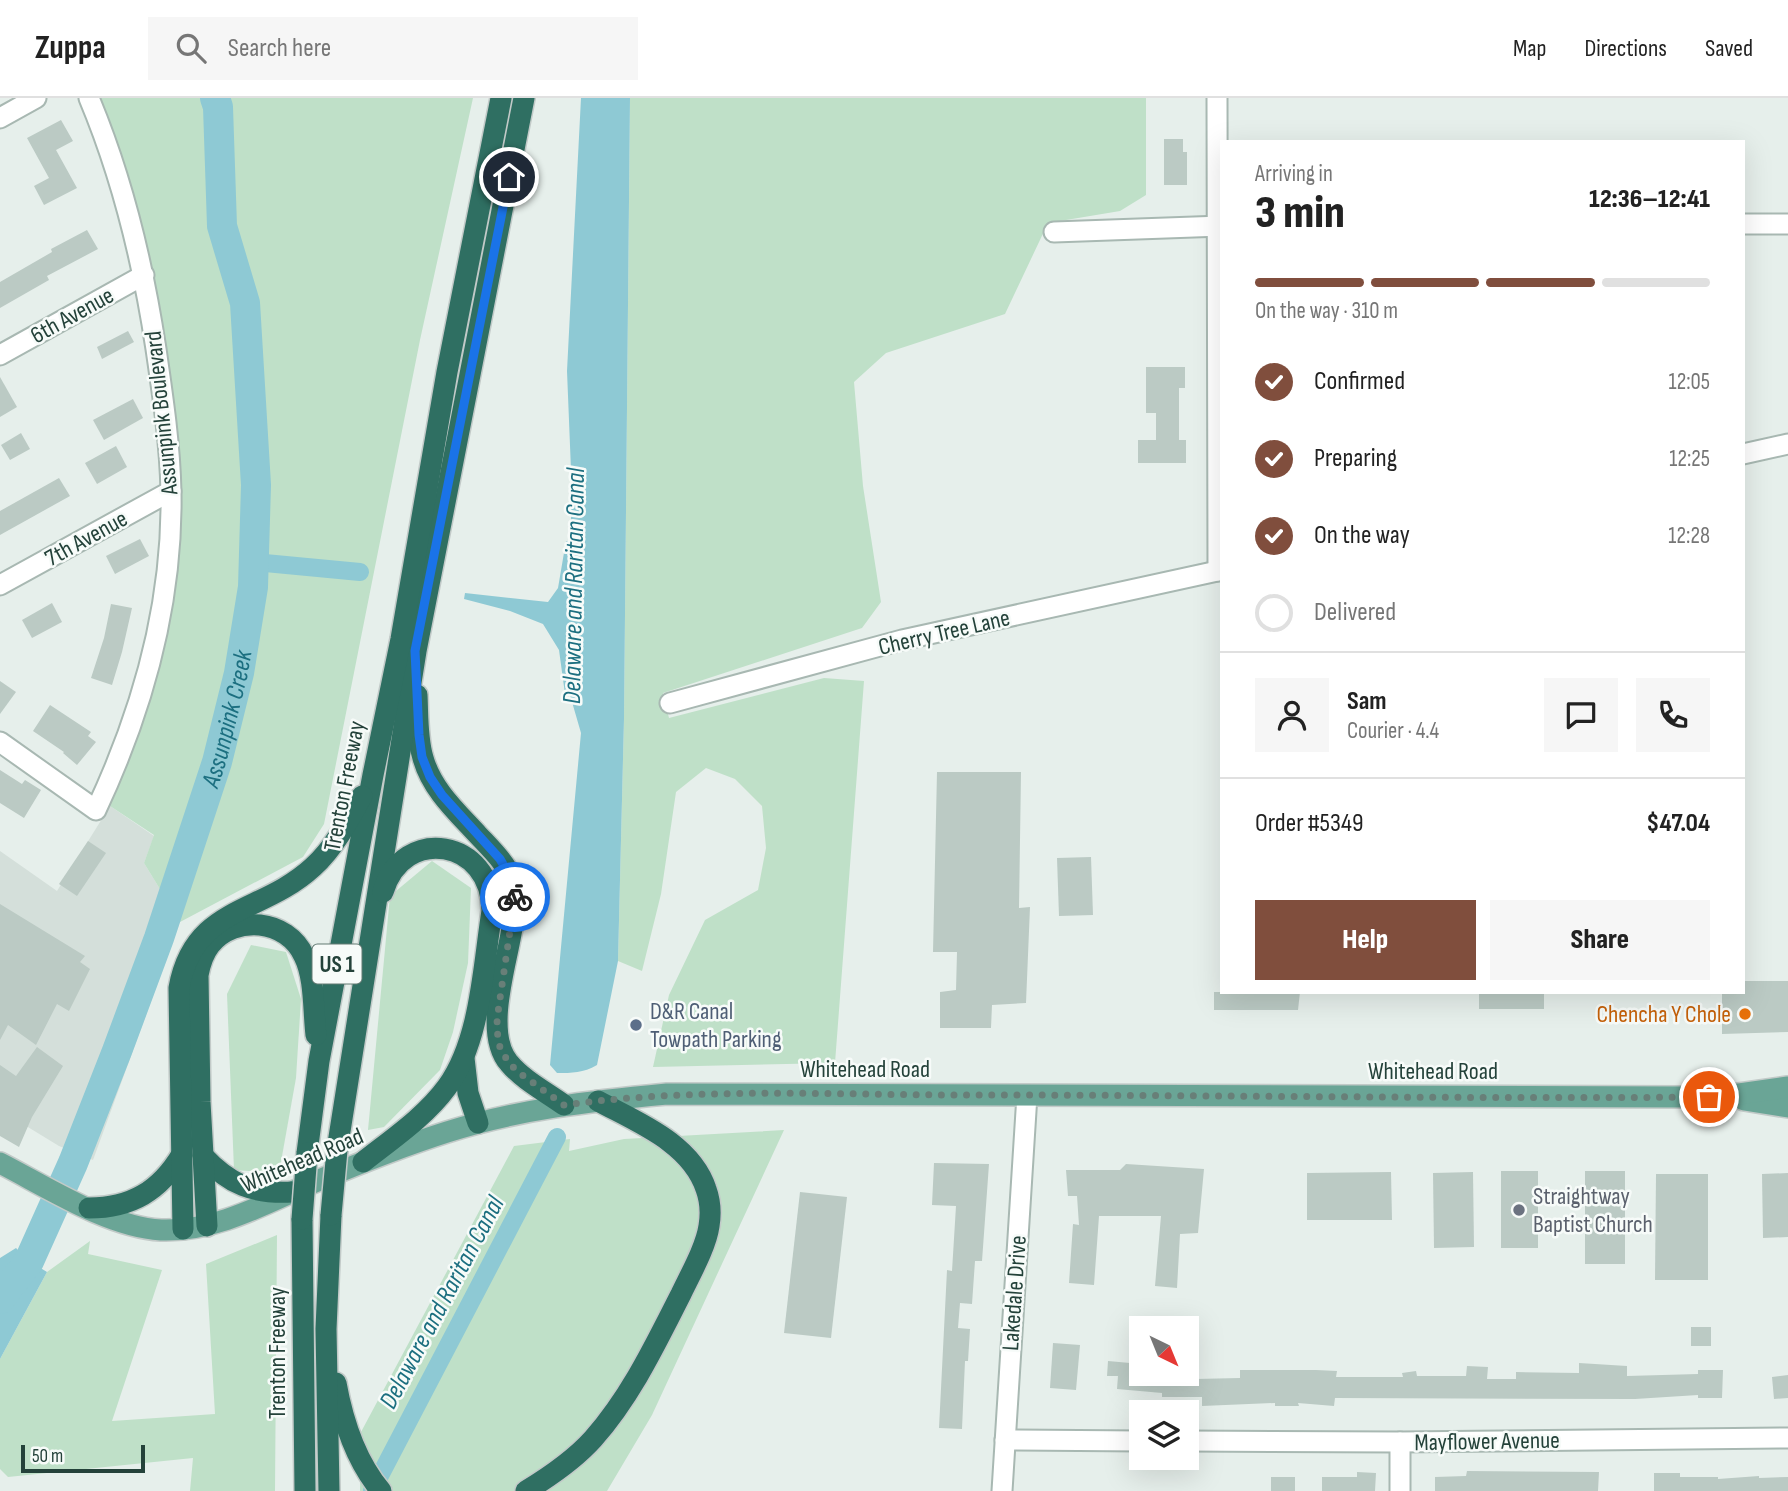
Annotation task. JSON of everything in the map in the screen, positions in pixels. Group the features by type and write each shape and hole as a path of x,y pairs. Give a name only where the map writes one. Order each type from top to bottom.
{"highway":[{"name":"Trenton Freeway","path":"305,1491 302,1219 318,1061 401,639 447,372 501,98"},
{"name":"Trenton Freeway","path":"329,1491 326,1329 337,1150 415,651 524,98"},
{"path":"415,651 419,735 422,757 430,777 442,795 500,859 516,891 497,1019 498,1043 508,1062 541,1098 581,1103 652,1130 687,1157 699,1172 710,1211 709,1228 691,1274 638,1379 592,1440 545,1479 526,1491"},
{"path":"207,1226 192,1155 179,988 182,969 201,936 216,923 272,895 314,866 349,820 373,775"},
{"path":"363,1162 424,1114 447,1087 464,1058 474,1025 492,911 492,896 486,878 466,856 452,850 436,848 420,851 406,858 386,881 369,938"},
{"path":"183,1229 200,1102 198,975 209,946 221,934 251,924 267,925 294,941 304,955 309,971 318,1061"},
{"path":"464,1058 468,1093 478,1123"},
{"path":"192,1155 250,1189 270,1193 292,1192"},
{"path":"86,1207 106,1208 145,1196 192,1155"},
{"path":"326,1329 337,1389 353,1446 366,1474 381,1491"}],"main road":[{"name":"Whitehead Road","path":"581,1103 667,1094 1420,1098 1725,1096 1788,1087"},
{"name":"Whitehead Road","path":"1725,1096 1788,1107"},
{"name":"Whitehead Road","path":"0,1163 107,1217 134,1226 160,1230 183,1229 207,1226 363,1162 478,1123 541,1098"}],"street":[{"path":"0,118 36,98"},
{"name":"Assunpink Boulevard","path":"0,742 96,810 120,756 147,678 166,585 171,491 168,432 144,275 116,168 89,98"},
{"path":"1217,98 1220,571"},
{"path":"1745,225 1788,224"},
{"path":"1054,232 1219,226"},
{"name":"6th Avenue","path":"0,355 144,275"},
{"path":"1745,454 1788,444"},
{"name":"7th Avenue","path":"0,585 171,491"},
{"name":"Cherry Tree Lane","path":"670,703 902,640 1220,571"},
{"name":"Lakedale Drive","path":"1002,1491 1027,1095"},
{"name":"Mayflower Avenue","path":"1199,1441 1788,1438"},
{"path":"1005,1440 1129,1441"},
{"path":"1400,1442 1400,1491"}],"shaded area":[{"path":"110,806 154,836 144,863 180,922 93,1160 59,1146 0,1110 0,851 57,891"}],"green space":[{"path":"88,98 473,98 420,340 324,824 303,857 180,922 144,863 154,835 110,806 175,551 151,294"},
{"path":"630,98 1146,98 1146,195 1120,211 1048,223 1005,314 886,353 854,382 863,486 881,602 862,628 663,693 669,718 824,678 864,681 835,1063 653,1067 669,995 705,920 758,890 766,848 762,806 735,779 706,768 676,792 661,894 642,971 618,961 624,719"},
{"path":"432,861 471,888 468,963 453,1032 440,1070 384,1127 368,1130 390,896"},
{"path":"251,945 286,952 301,999 296,1078 279,1173 234,1170 227,994"},
{"path":"784,1130 652,1415 607,1491 360,1491 361,1432 514,1146 570,1139 569,1151 624,1139"},
{"path":"277,1235 275,1491 190,1491 193,1458 8,1477 0,1469 0,1359 47,1272 90,1241 88,1254 162,1270 112,1421 215,1414 206,1264"}],"water":[{"path":"581,98 630,98 624,719 618,961 597,1065 573,1073 557,1073 550,1065 581,733 570,695 565,694 559,650 543,624 510,611 464,599 465,593 548,602 558,588 566,541 570,541 572,495 567,371"},
{"path":"16,1248 29,1261 47,1272 0,1359 0,1258"}],"building":[{"path":"61,120 73,141 56,150 77,188 44,205 34,186 49,178 27,138"},
{"path":"1164,139 1183,139 1183,152 1187,152 1187,185 1164,185"},
{"path":"87,230 98,249 47,276 49,280 0,308 0,282 52,252 51,249"},
{"path":"128,331 134,342 102,359 97,347"},
{"path":"1146,367 1185,367 1185,388 1179,388 1179,440 1186,440 1186,463 1138,463 1138,440 1156,440 1156,413 1146,413"},
{"path":"0,377 17,407 0,417"},
{"path":"133,399 143,418 104,440 93,420"},
{"path":"21,433 30,449 10,460 1,445"},
{"path":"116,446 127,467 97,484 85,463"},
{"path":"59,478 70,496 0,535 0,511"},
{"path":"140,539 149,556 115,574 106,556"},
{"path":"52,603 62,622 32,638 22,620"},
{"path":"111,604 132,608 112,685 91,678 104,638"},
{"path":"0,681 16,692 0,714"},
{"path":"50,705 91,732 88,736 96,742 77,765 64,752 33,731"},
{"path":"0,770 22,784 25,780 41,790 24,818 0,803"},
{"path":"937,772 1021,772 1019,908 1030,907 1026,1003 992,1005 991,1028 940,1028 940,992 956,990 957,952 933,952"},
{"path":"88,841 106,853 77,896 59,884"},
{"path":"1091,857 1093,915 1059,916 1057,858"},
{"path":"0,904 85,956 80,962 90,969 69,1011 57,1004 36,1045 8,1025 0,1040"},
{"path":"1745,981 1788,981 1788,1032 1722,1034 1722,994 1745,994"},
{"path":"1214,992 1300,994 1298,1010 1214,1010"},
{"path":"1479,994 1544,994 1544,1009 1479,1009"},
{"path":"37,1047 63,1066 32,1117 19,1147 0,1136 0,1065 16,1076"},
{"path":"934,1163 989,1164 982,1261 975,1261 972,1304 960,1303 958,1328 970,1329 968,1361 965,1361 962,1429 939,1428 947,1270 952,1271 956,1206 932,1205"},
{"path":"1126,1164 1204,1169 1198,1233 1180,1234 1177,1288 1155,1286 1161,1216 1099,1216 1094,1285 1069,1283 1073,1224 1079,1225 1077,1196 1068,1196 1066,1170 1120,1170"},
{"name":"Straightway Baptist Church","path":"1501,1171 1538,1171 1538,1248 1501,1248"},
{"path":"1585,1171 1625,1171 1625,1264 1585,1264"},
{"path":"1391,1172 1392,1220 1307,1220 1307,1173"},
{"path":"1473,1172 1474,1247 1434,1248 1433,1173"},
{"path":"1788,1173 1788,1237 1763,1238 1762,1174"},
{"path":"1656,1174 1708,1174 1708,1280 1655,1280"},
{"path":"800,1192 847,1197 831,1338 784,1333"},
{"path":"1691,1327 1711,1327 1711,1346 1691,1346"},
{"path":"1053,1343 1080,1345 1076,1390 1050,1388"},
{"path":"1108,1361 1129,1363 1129,1386 1199,1386 1199,1379 1240,1378 1240,1370 1337,1371 1336,1377 1403,1377 1402,1373 1416,1371 1417,1376 1466,1376 1467,1366 1488,1367 1487,1379 1516,1379 1516,1372 1579,1373 1579,1363 1627,1366 1627,1376 1698,1374 1698,1370 1723,1370 1722,1398 1698,1398 1698,1395 1635,1399 1335,1398 1334,1406 1298,1403 1299,1406 1275,1406 1275,1403 1202,1406 1202,1397 1162,1397 1162,1393 1117,1389 1118,1376 1107,1376"},
{"path":"1788,1375 1788,1398 1774,1399 1772,1377"},
{"path":"1467,1471 1599,1472 1598,1491 1435,1491 1435,1477 1466,1476"},
{"path":"1357,1472 1376,1473 1375,1491 1322,1491 1322,1477 1357,1477"},
{"path":"1654,1473 1680,1473 1680,1477 1718,1479 1788,1477 1788,1491 1654,1491"},
{"path":"1271,1477 1295,1477 1295,1491 1271,1491"}],"waterway":[{"name":"Assunpink Creek","path":"0,1299 29,1261 73,1163 117,1051 159,938 217,762 239,673 253,587 256,485 245,303 222,226 218,107 215,98"},
{"path":"254,562 360,572"},
{"name":"Delaware and Raritan Canal","path":"372,1491 557,1137"}],"way so far":[{"path":"515,897 497,1019 498,1043 508,1062 518,1072 564,1105 667,1094 1709,1097"}],"place":[{"name":"Chencha Y Chole","path":"1745,1014"},
{"name":"D&R Canal Towpath Parking","path":"636,1025"},
{"name":"Straightway Baptist Church","path":"1519,1210"}],"route":[{"path":"509,177 415,651 419,735 422,757 430,777 442,795 500,859 513,882 515,897"}]}
